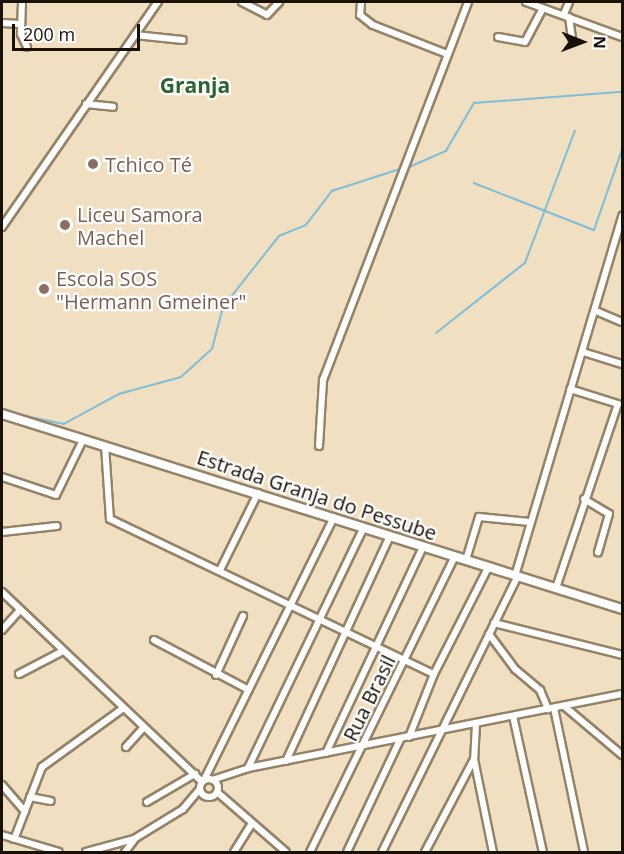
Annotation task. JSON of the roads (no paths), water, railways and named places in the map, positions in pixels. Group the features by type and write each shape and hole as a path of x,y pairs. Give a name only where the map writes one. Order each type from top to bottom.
{"main road":[{"name":"Estrada Granja do Pessube","path":"2,414 622,609"}],"street":[{"path":"22,2 20,24 27,47"},
{"path":"2,227 158,2"},
{"path":"242,2 267,15 279,2"},
{"path":"361,2 360,15 372,25 447,54"},
{"path":"319,446 323,380 468,2"},
{"path":"526,2 622,37"},
{"path":"569,2 566,15 572,38"},
{"path":"498,37 525,42 543,8"},
{"path":"2,23 20,24"},
{"path":"135,35 183,40"},
{"path":"86,104 113,107"},
{"path":"382,852 444,730 517,576 530,522 596,311 622,216"},
{"path":"596,311 622,322"},
{"path":"583,352 622,364"},
{"path":"556,588 584,499 620,405 570,389"},
{"path":"2,477 56,495 83,440"},
{"path":"105,446 107,516 434,674"},
{"path":"220,570 258,493"},
{"path":"584,499 609,514 598,552"},
{"path":"191,802 206,782 334,517"},
{"path":"466,560 479,517 530,522"},
{"path":"2,532 57,526"},
{"path":"248,768 364,527"},
{"path":"286,760 348,633 390,536"},
{"path":"326,753 378,647 423,547"},
{"name":"Rua Brasil","path":"310,852 364,746 455,556"},
{"path":"409,736 434,674 489,567"},
{"path":"2,592 122,709 195,774 217,789 228,805"},
{"path":"2,630 20,610"},
{"path":"216,675 243,616"},
{"path":"494,623 622,655"},
{"path":"489,634 519,675 540,690 551,709 584,852"},
{"path":"154,640 216,675 249,690"},
{"path":"20,674 61,652"},
{"path":"206,782 248,768 622,694"},
{"path":"564,706 622,755"},
{"path":"14,838 42,767 122,709"},
{"path":"513,716 543,852"},
{"path":"476,724 474,759 493,852"},
{"path":"126,747 143,728"},
{"path":"347,852 401,738"},
{"path":"426,852 474,759"},
{"path":"86,852 134,839 191,802 209,797 229,773"},
{"path":"147,802 195,774"},
{"path":"206,782 209,797"},
{"path":"2,785 24,811"},
{"path":"30,797 51,801"},
{"path":"209,797 228,805 252,823 282,851"},
{"path":"234,852 252,823"},
{"path":"2,835 59,852"},
{"path":"125,852 134,839"}],"waterway":[{"path":"405,169 446,151 474,103 622,92"},
{"path":"436,333 525,263 575,131"},
{"path":"474,183 594,230 622,150"},
{"path":"11,413 64,424 119,394 181,377 212,349 223,307 279,236 306,225 332,191 400,169"}],"place":[{"name":"Tchico Té","path":"93,164"},
{"name":"Liceu Samora Machel","path":"65,225"},
{"name":"Escola SOS \"Hermann Gmeiner\"","path":"44,289"}],"district":[{"name":"Granja","path":"195,85"}]}
